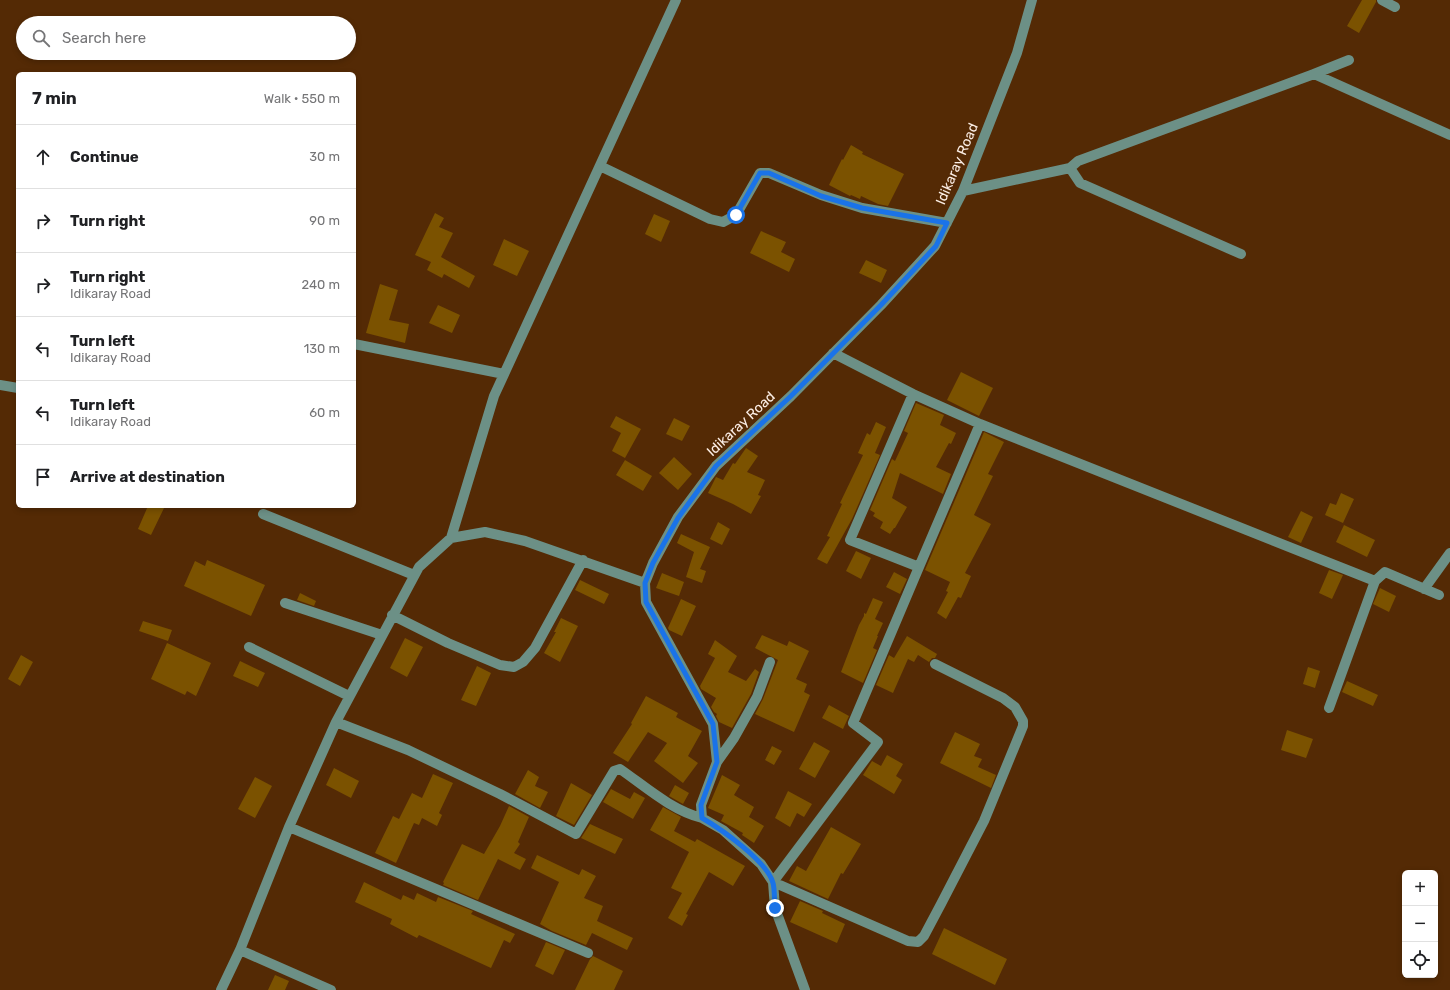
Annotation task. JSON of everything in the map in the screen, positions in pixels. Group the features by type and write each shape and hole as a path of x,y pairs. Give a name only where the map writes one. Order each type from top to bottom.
{"street":[{"path":"221,990 240,950 289,827 336,722 419,567 451,538 494,396 676,0"},
{"name":"Idikaray Road","path":"702,818 701,805 717,762 713,724 646,602 645,583 653,563 678,518 716,466 791,396 834,353 936,246 963,191 1017,53 1032,0"},
{"path":"1382,0 1395,7"},
{"path":"963,191 1070,168 1078,161 1349,60"},
{"path":"1314,74 1450,135"},
{"path":"600,166 710,219 723,222 736,215 760,173 769,173 821,196 862,208 947,223"},
{"path":"1070,168 1080,184 1241,254"},
{"path":"356,344 504,374"},
{"path":"834,353 913,394 980,424 1375,581"},
{"path":"0,385 16,388"},
{"path":"913,394 850,540 919,567"},
{"path":"773,882 878,742 853,723 980,424"},
{"path":"263,514 414,575"},
{"path":"451,538 485,532 525,541 583,560 645,583"},
{"path":"1424,589 1450,553"},
{"path":"392,616 448,644 500,665 514,667 523,662 535,648 583,560"},
{"path":"1329,708 1375,581 1385,572 1439,595"},
{"path":"285,603 382,635"},
{"path":"249,648 350,696"},
{"path":"717,762 734,738 757,697 770,662"},
{"path":"773,882 908,941 918,942 924,936 984,821 1023,726 1023,721 1015,707 1003,698 935,664"},
{"path":"336,722 415,754 500,794 576,834 614,771 620,769 674,808 690,815 702,818 723,830 761,864 773,882 775,908 806,990"},
{"path":"289,827 588,953"},
{"path":"240,950 331,990"}],"building":[{"path":"1362,0 1376,0 1376,2 1359,33 1347,26"},
{"path":"851,145 863,152 862,154 904,174 888,206 878,204 861,196 860,199 851,195 850,196 829,185"},
{"path":"435,213 444,218 439,227 453,233 441,257 475,276 469,288 444,274 442,278 427,270 431,262 415,255"},
{"path":"654,214 670,221 661,242 645,234"},
{"path":"761,231 786,242 781,252 795,259 789,272 750,253"},
{"path":"504,239 529,251 517,276 493,265"},
{"path":"866,260 887,270 881,283 859,273"},
{"path":"380,284 398,290 389,320 409,324 405,343 366,333"},
{"path":"438,305 460,315 452,333 429,323"},
{"path":"961,372 993,388 979,416 947,400"},
{"path":"916,403 944,415 940,425 956,433 951,444 949,443 936,467 951,474 943,494 900,473 892,498 907,507 890,534 880,528 883,522 873,516 875,513 870,510 892,459 895,461 908,433 904,431"},
{"path":"616,416 641,429 625,458 612,451 621,433 610,427"},
{"path":"674,418 690,426 682,441 666,434"},
{"path":"876,422 886,427 875,453 880,455 852,519 827,564 817,559 830,537 827,536 842,504 840,503 863,455 858,453 867,433 870,435"},
{"path":"984,432 1004,442 988,474 993,476 974,515 991,524 965,573 971,576 961,598 958,597 946,619 937,613 948,592 946,591 950,582 925,570"},
{"path":"746,448 758,456 747,472 765,480 758,495 761,496 751,514 708,493 716,477 723,480 733,463 735,464"},
{"path":"674,457 692,474 678,490 659,473"},
{"path":"625,460 652,476 643,491 616,475"},
{"path":"1341,493 1354,499 1343,523 1325,515 1330,503 1336,505"},
{"path":"147,508 164,508 151,535 138,529"},
{"path":"1301,511 1313,517 1301,543 1288,537"},
{"path":"718,522 730,529 722,545 710,539"},
{"path":"1344,525 1375,540 1367,557 1336,542"},
{"path":"681,534 710,547 700,569 706,571 702,583 686,577 694,552 677,543"},
{"path":"856,551 871,558 861,579 846,571"},
{"path":"207,560 265,585 251,616 184,586 195,561 205,566"},
{"path":"1329,570 1343,575 1332,599 1319,593"},
{"path":"894,572 907,579 900,594 886,587"},
{"path":"662,573 684,582 679,596 656,588"},
{"path":"580,580 609,594 604,604 575,590"},
{"path":"1380,588 1396,596 1389,612 1373,604"},
{"path":"300,593 316,601 314,606 297,600"},
{"path":"873,598 883,602 875,619 883,623 873,648 877,650 863,683 841,672 864,613 866,614"},
{"path":"681,599 696,606 682,636 669,630 668,628"},
{"path":"561,618 578,626 560,662 544,653 556,632 554,632"},
{"path":"143,621 172,630 168,641 139,631"},
{"path":"762,635 787,646 789,641 809,651 796,679 807,684 804,692 810,695 794,732 755,714 763,699 778,660 755,648"},
{"path":"907,636 937,654 935,658 932,658 929,662 918,655 914,662 908,659 893,693 876,685 889,655 894,658"},
{"path":"405,638 423,647 407,677 390,668"},
{"path":"715,640 737,656 728,672 746,681 755,669 759,672 751,694 732,728 719,722 716,716 717,714 711,707 716,698 701,689 700,686 715,658 708,654"},
{"path":"167,643 211,663 196,696 187,691 185,695 151,679"},
{"path":"21,655 33,662 20,686 8,679"},
{"path":"240,661 265,673 258,687 233,676"},
{"path":"477,666 491,673 476,706 461,700"},
{"path":"1308,667 1320,671 1315,688 1303,684"},
{"path":"1347,681 1378,695 1373,706 1342,692"},
{"path":"646,696 678,713 676,717 702,731 688,756 698,763 683,783 654,761 667,743 648,732 628,762 613,753 632,724 631,723"},
{"path":"829,705 849,716 843,729 822,718"},
{"path":"1287,730 1313,739 1306,758 1281,750"},
{"path":"955,732 980,744 974,756 982,759 978,767 996,775 991,788 940,763"},
{"path":"814,742 830,751 815,778 799,769"},
{"path":"772,746 782,751 774,765 765,760"},
{"path":"887,755 903,764 896,776 902,780 894,794 863,775 872,761 881,766"},
{"path":"334,768 359,781 351,798 326,785"},
{"path":"528,770 539,777 535,786 548,792 540,808 515,794"},
{"path":"433,774 453,783 439,813 442,815 437,826 422,818 419,825 414,823 396,863 375,853 393,816 399,819 412,793 422,798"},
{"path":"722,775 740,785 734,795 754,807 749,817 764,826 754,843 742,835 743,833 721,821 724,815 708,808"},
{"path":"255,777 272,786 255,818 238,809"},
{"path":"571,783 592,795 574,825 556,816"},
{"path":"675,785 689,793 683,804 669,796"},
{"path":"611,789 630,799 634,792 645,798 633,819 603,802"},
{"path":"788,791 812,804 804,817 797,813 790,827 775,818"},
{"path":"509,806 529,817 518,842 520,844 514,853 526,859 520,870 498,859 478,900 443,885 443,882 462,844 484,854 500,826"},
{"path":"663,807 681,817 674,831 695,842 697,839 745,866 733,886 709,872 686,914 688,915 682,926 668,918 682,893 671,888 689,852 650,830"},
{"path":"590,824 623,839 615,854 581,838"},
{"path":"831,827 861,844 843,874 841,873 828,899 789,881 797,866 806,871"},
{"path":"537,855 579,875 582,869 596,876 584,898 603,906 597,921 633,938 627,950 592,933 586,945 552,931 540,924 559,882 531,868"},
{"path":"364,882 401,900 403,895 414,900 417,893 436,902 438,897 473,911 471,914 515,934 510,943 504,940 491,968 419,935 417,938 390,924 392,919 355,902"},
{"path":"800,901 823,911 822,913 845,924 837,943 790,922"},
{"path":"944,928 1007,959 995,985 932,954"},
{"path":"546,942 565,950 553,975 535,966"},
{"path":"593,956 623,971 614,990 575,990 590,959"},
{"path":"275,975 289,981 285,990 268,990"}],"route":[{"path":"736,215 760,173 769,173 821,196 862,208 947,223 936,246 881,305 791,396 716,466 678,518 653,563 645,583 646,602 713,724 717,762 701,805 702,818 723,830 761,864 773,882 775,908"}]}
